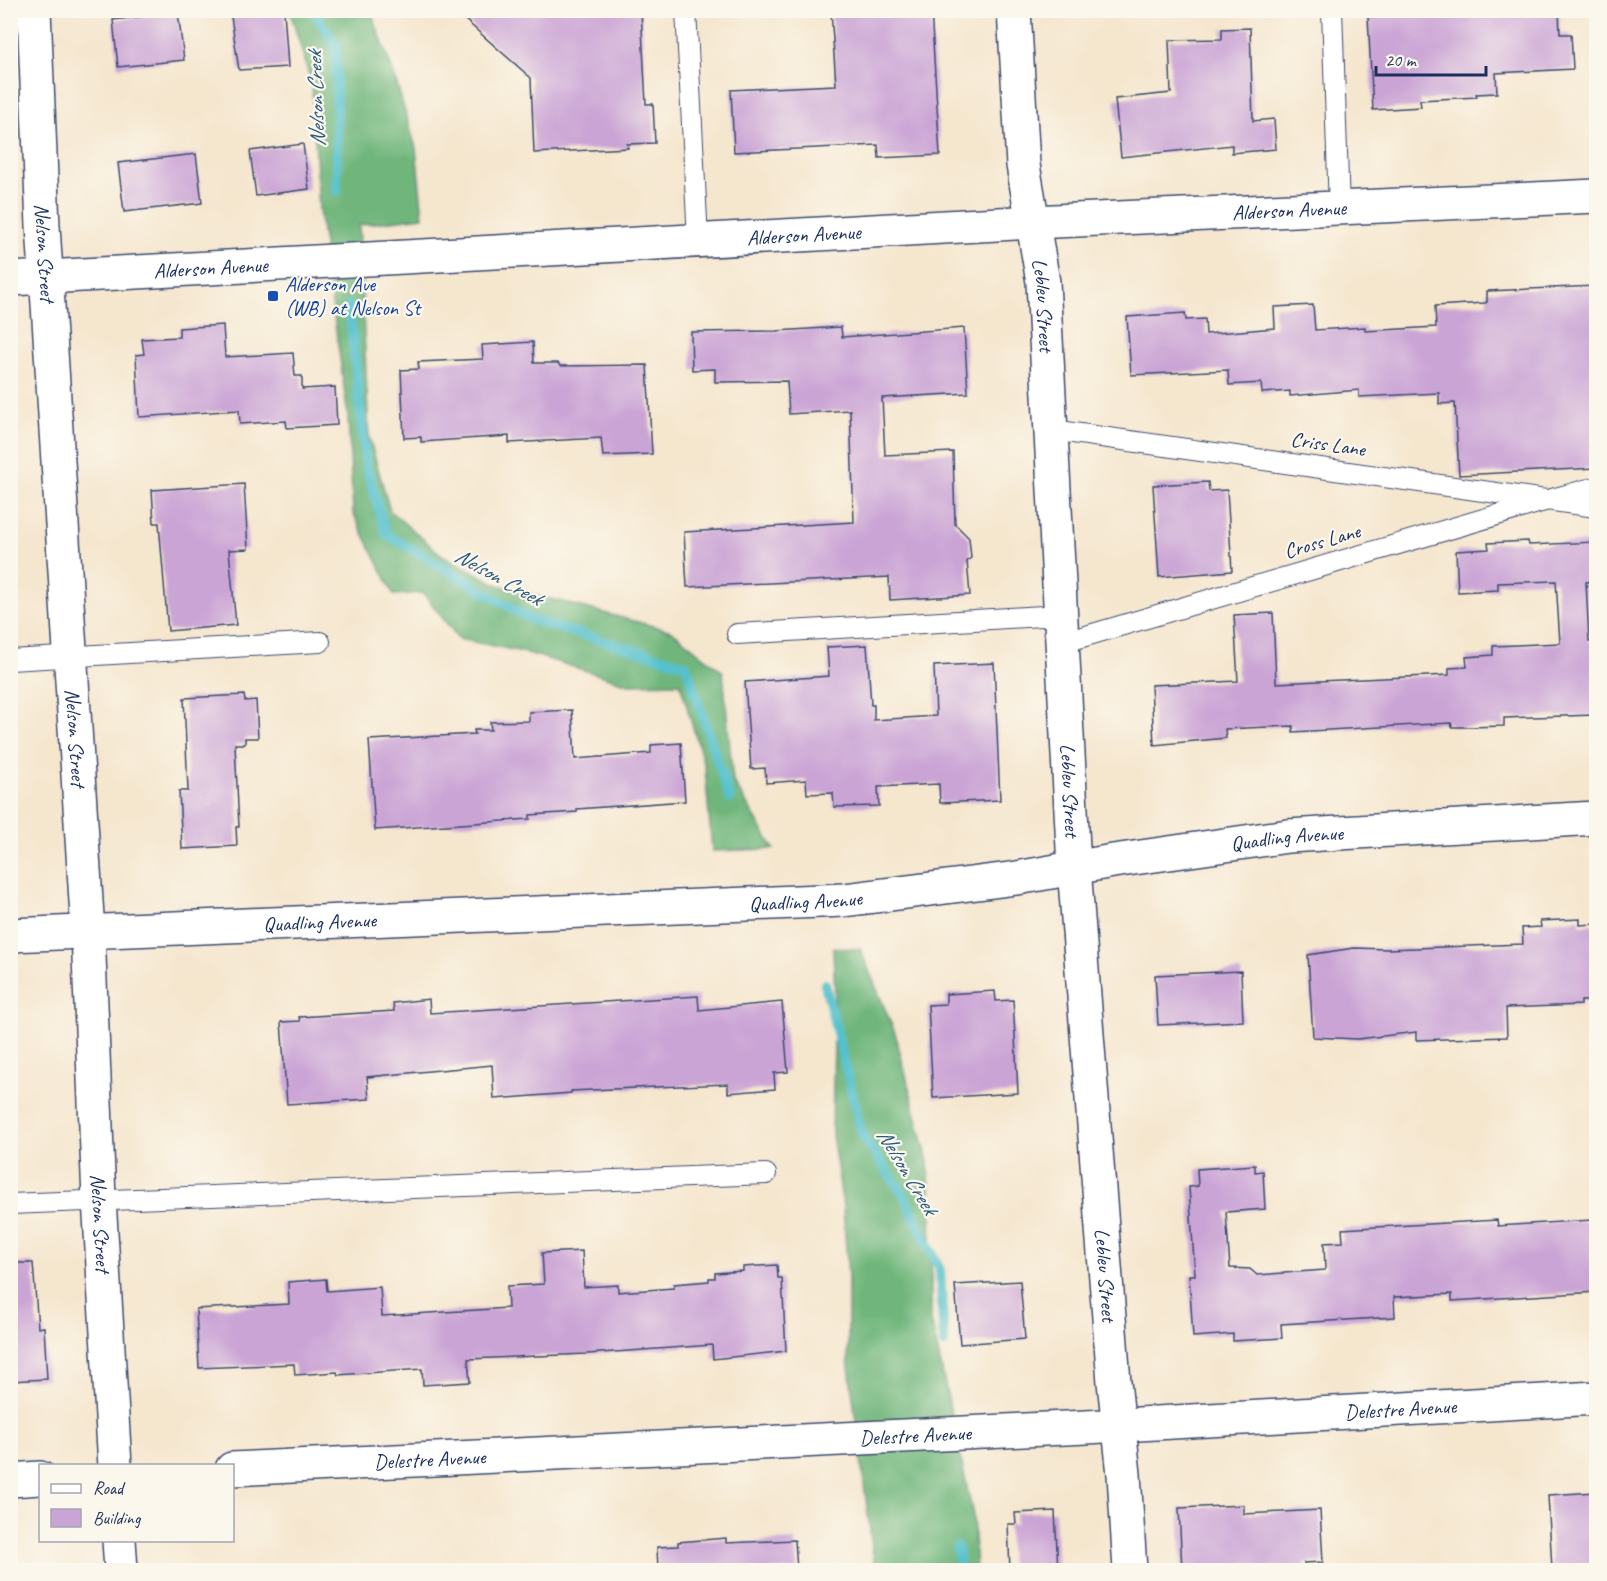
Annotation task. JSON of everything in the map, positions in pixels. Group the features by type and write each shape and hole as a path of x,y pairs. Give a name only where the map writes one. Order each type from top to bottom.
{"street":[{"name":"Nelson Street","path":"34,10 42,226 88,932 99,1199 115,1464"},
{"name":"Lebleu Street","path":"1014,10 1023,165 1043,282 1074,867 1130,1570"},
{"name":"Alderson Avenue","path":"10,279 1033,222 1596,196"},
{"name":"Quadling Avenue","path":"10,935 844,900 1017,878 1074,867 1287,836 1596,818"},
{"name":"Delestre Avenue","path":"234,1469 1119,1425 1596,1398"},
{"path":"10,1480 39,1479"},
{"path":"119,1542 121,1570"}],"lane":[{"path":"686,10 698,240"},
{"path":"1332,10 1339,208"},
{"name":"Criss Lane","path":"1052,430 1596,507"},
{"name":"Cross Lane","path":"737,634 1061,629 1596,487"},
{"path":"10,660 320,642"},
{"path":"10,1204 766,1174"}],"green space":[{"path":"290,11 371,11 394,75 416,148 423,217 359,225 369,437 390,511 442,555 498,585 672,631 723,672 733,781 774,849 712,851 705,768 680,683 629,684 528,653 459,639 423,593 394,595 353,513 348,416 319,210 312,85"},
{"path":"833,948 860,949 895,1033 928,1161 931,1204 931,1320 973,1515 976,1570 875,1570 848,1359 848,1276 843,1206 832,1135 835,995"}],"building":[{"path":"230,10 284,10 288,67 239,70"},
{"path":"454,10 641,10 646,104 653,104 655,143 627,144 628,148 534,153 531,78"},
{"path":"831,10 931,10 940,155 879,158 878,145 734,152 731,90 836,85"},
{"path":"1456,10 1559,10 1560,34 1571,34 1573,69 1496,73 1497,93 1476,94 1477,97 1420,100 1421,107 1373,110 1368,17"},
{"path":"178,12 184,60 118,67 113,20"},
{"path":"1250,28 1253,121 1274,119 1276,149 1232,153 1232,145 1121,157 1115,99 1171,93 1169,40 1222,39 1222,29"},
{"path":"303,144 309,189 256,196 250,151"},
{"path":"196,154 202,203 124,212 118,163"},
{"path":"1596,286 1596,468 1459,475 1455,403 1439,404 1439,393 1359,397 1359,390 1290,396 1290,391 1262,393 1261,383 1229,385 1228,370 1131,375 1127,317 1185,313 1186,320 1205,319 1206,334 1275,328 1274,307 1313,305 1315,330 1365,327 1365,331 1436,327 1435,306 1485,303 1487,302 1487,291"},
{"path":"223,325 225,357 293,353 295,376 302,376 302,389 335,387 337,425 287,428 286,421 240,424 239,410 139,417 136,355 144,354 142,339 179,337 179,328"},
{"path":"841,327 842,337 964,328 968,393 882,398 885,455 953,452 955,524 969,538 971,558 967,561 970,595 890,600 889,577 687,587 684,532 854,522 850,410 789,414 787,381 715,382 715,369 692,370 691,332 776,331"},
{"path":"533,342 534,363 558,363 560,366 647,365 652,454 603,456 601,438 509,443 509,436 421,442 421,437 404,438 401,370 419,369 418,362 483,359 482,345"},
{"path":"1208,482 1209,491 1227,490 1232,571 1159,577 1153,485"},
{"path":"244,484 248,549 229,550 236,625 168,631 159,523 154,523 152,490"},
{"path":"1528,541 1529,545 1596,542 1596,581 1586,582 1589,642 1596,642 1596,715 1504,718 1504,726 1452,727 1451,723 1293,732 1293,726 1225,729 1226,738 1154,745 1151,685 1238,681 1234,615 1273,613 1276,683 1449,675 1449,668 1467,667 1466,657 1493,655 1493,646 1560,643 1556,581 1498,583 1498,590 1458,592 1456,551 1489,549 1488,543"},
{"path":"867,645 874,720 936,716 934,666 994,663 1000,800 940,803 939,784 878,787 879,806 834,807 833,793 807,794 806,780 766,783 765,768 751,769 745,682 829,676 827,647"},
{"path":"244,695 245,701 256,700 258,738 245,738 245,744 235,744 239,827 236,827 237,846 182,849 179,791 188,791 184,698"},
{"path":"572,710 575,759 651,753 651,745 681,743 685,801 577,809 577,812 530,815 530,819 375,830 369,740 475,734 474,730 491,730 490,722 529,721 529,712"},
{"path":"1580,919 1580,925 1596,924 1596,1001 1581,1001 1581,1005 1506,1008 1507,1037 1416,1040 1416,1032 1358,1039 1313,1037 1308,955 1354,948 1388,949 1523,944 1522,928 1541,927 1540,921"},
{"path":"1241,971 1243,1021 1158,1025 1155,975"},
{"path":"995,991 996,1001 1013,1000 1018,1093 933,1098 928,1005 946,1004 946,994"},
{"path":"698,996 699,1010 782,1002 788,1072 774,1073 775,1089 728,1093 728,1084 571,1091 571,1093 494,1099 492,1065 367,1077 369,1099 287,1104 281,1022 300,1021 299,1017 394,1011 393,1003 429,999 430,1013"},
{"path":"1255,1165 1255,1172 1263,1171 1265,1209 1226,1212 1230,1268 1250,1269 1257,1275 1325,1270 1324,1243 1343,1242 1342,1229 1497,1220 1498,1226 1592,1220 1596,1292 1452,1301 1452,1294 1394,1297 1395,1317 1281,1324 1282,1338 1233,1341 1233,1334 1193,1337 1189,1275 1195,1275 1189,1187 1198,1186 1197,1169"},
{"path":"582,1251 584,1287 618,1285 618,1292 674,1288 674,1284 709,1281 709,1278 715,1278 715,1273 743,1271 743,1267 777,1265 778,1278 782,1278 786,1351 713,1359 712,1345 587,1354 468,1359 470,1382 423,1385 422,1369 338,1375 337,1372 295,1375 294,1364 199,1368 196,1309 289,1304 288,1282 326,1279 327,1291 380,1287 382,1316 508,1308 507,1286 544,1284 542,1253"},
{"path":"10,1263 33,1263 38,1328 44,1327 47,1379 10,1381"},
{"path":"1020,1281 1025,1339 960,1344 955,1285"},
{"path":"1596,1492 1596,1570 1552,1570 1548,1495"},
{"path":"1244,1505 1244,1514 1320,1510 1323,1562 1304,1563 1305,1570 1182,1570 1179,1508"},
{"path":"1055,1511 1058,1570 1010,1570 1008,1524 1016,1524 1015,1513"},
{"path":"726,1538 726,1543 795,1540 797,1570 658,1570 657,1547 678,1546 678,1542"}],"waterway":[{"name":"Nelson Creek","path":"313,10 336,46 337,191"},
{"name":"Nelson Creek","path":"349,305 366,465 386,534 532,620 686,665 730,799"},
{"name":"Nelson Creek","path":"825,984 863,1137 904,1195 940,1270 944,1343"},
{"name":"Nelson Creek","path":"957,1547 960,1570"}],"place":[{"name":"Alderson Ave (WB) at Nelson St","path":"273,296"}]}
